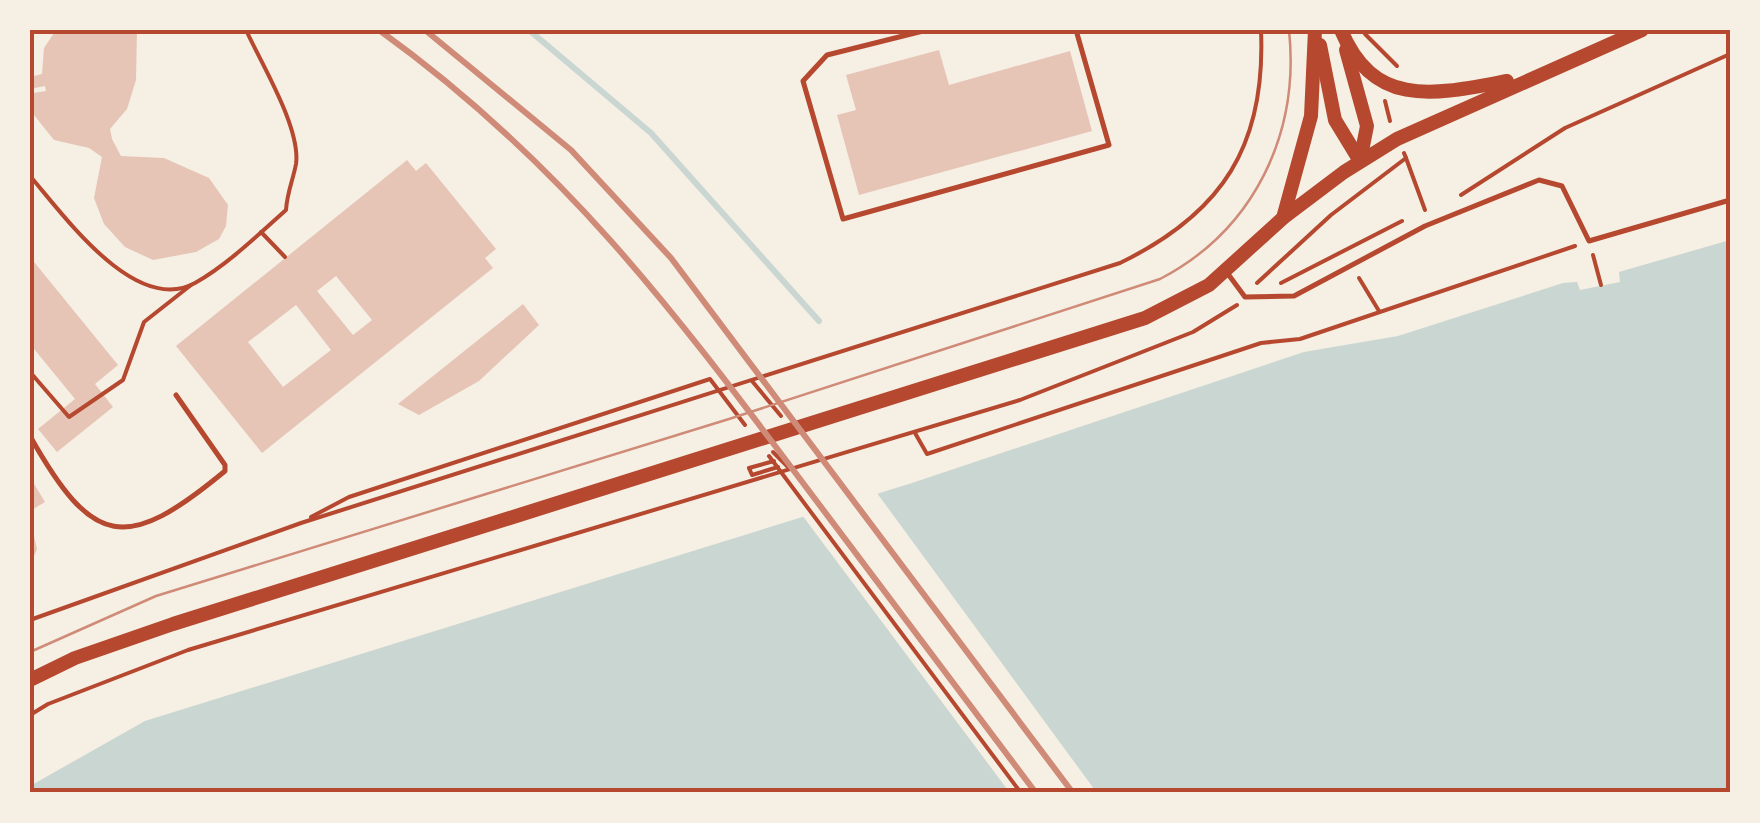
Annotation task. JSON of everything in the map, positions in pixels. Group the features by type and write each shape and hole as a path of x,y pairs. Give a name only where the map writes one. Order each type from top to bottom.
{"main road":[{"path":"1316,30 1335,120 1360,161"},
{"path":"1283,218 1311,116 1316,30"},
{"path":"1341,30 1366,126 1360,161"},
{"path":"1341,30 1351,54 1370,75 1417,93 1442,93 1527,78"},
{"path":"30,680 76,658 173,624 1145,318 1184,300 1227,272 1283,218 1360,161 1527,78 1642,30"}],"lane":[{"path":"927,30 827,55 802,81 843,218 1109,145 1076,30"},
{"path":"1227,272 1245,298 1294,296 1426,226 1539,180 1562,186 1588,241 1730,200"},
{"path":"30,436 74,504 93,520 139,526 174,513 224,472 226,465 176,395"}],"path":[{"path":"30,372 69,416 123,380 144,322 286,210 287,188 297,161 288,120 246,30"},
{"path":"30,620 302,522 1120,263 1177,232 1209,204 1240,156 1259,104 1261,30"},
{"path":"1454,199 1565,128 1730,54"},
{"path":"1406,158 1425,211"},
{"path":"30,176 120,274 159,288 192,285"},
{"path":"1277,285 1440,205"},
{"path":"261,232 285,257"},
{"path":"915,433 927,454 1262,343 1300,339 1588,241 1601,284"},
{"path":"1363,282 1379,311"},
{"path":"30,716 48,704 188,650 915,433 1141,354 1193,332 1233,310 1245,298"},
{"path":"302,522 349,497 710,379 755,438"},
{"path":"752,380 784,420"},
{"path":"766,453 1021,793"},
{"path":"778,468 752,475 749,468 777,460 790,469"}],"shaded area":[{"path":"1730,240 1730,793 30,793 30,786 145,721 912,483 1304,352 1398,336 1563,283 1577,282 1580,290 1620,282 1619,272"}],"pier":[{"path":"874,489 1097,793 1010,793 799,511"}],"building":[{"path":"56,30 137,30 136,80 127,109 110,129 112,139 121,156 164,158 209,178 228,205 226,226 219,239 196,252 153,260 125,247 104,224 94,198 102,157 89,148 54,140 34,115 33,93 46,91 45,86 30,89 30,77 42,74 44,48"},
{"path":"939,50 949,85 1070,51 1092,131 859,195 837,115 856,110 846,75"},
{"path":"407,160 416,171 426,163 496,249 485,258 493,268 262,453 176,346","holes":["336,276 372,320 353,335 317,291","296,305 331,350 283,387 248,342"]},
{"path":"30,257 118,365 95,384 113,407 57,452 38,429 75,399 30,344"},
{"path":"523,304 539,325 479,381 419,415 398,404"},
{"path":"30,477 45,502 30,511"},
{"path":"30,519 37,549 30,566"}],"waterway":[{"path":"529,30 651,133 819,321"}],"tram line":[{"path":"30,652 156,596 729,419 1160,279 1221,234 1264,175 1287,106 1289,30"}],"railway":[{"path":"379,30 503,131 609,239 706,356 1036,793"},
{"path":"425,30 571,150 671,258 1073,793"}]}
